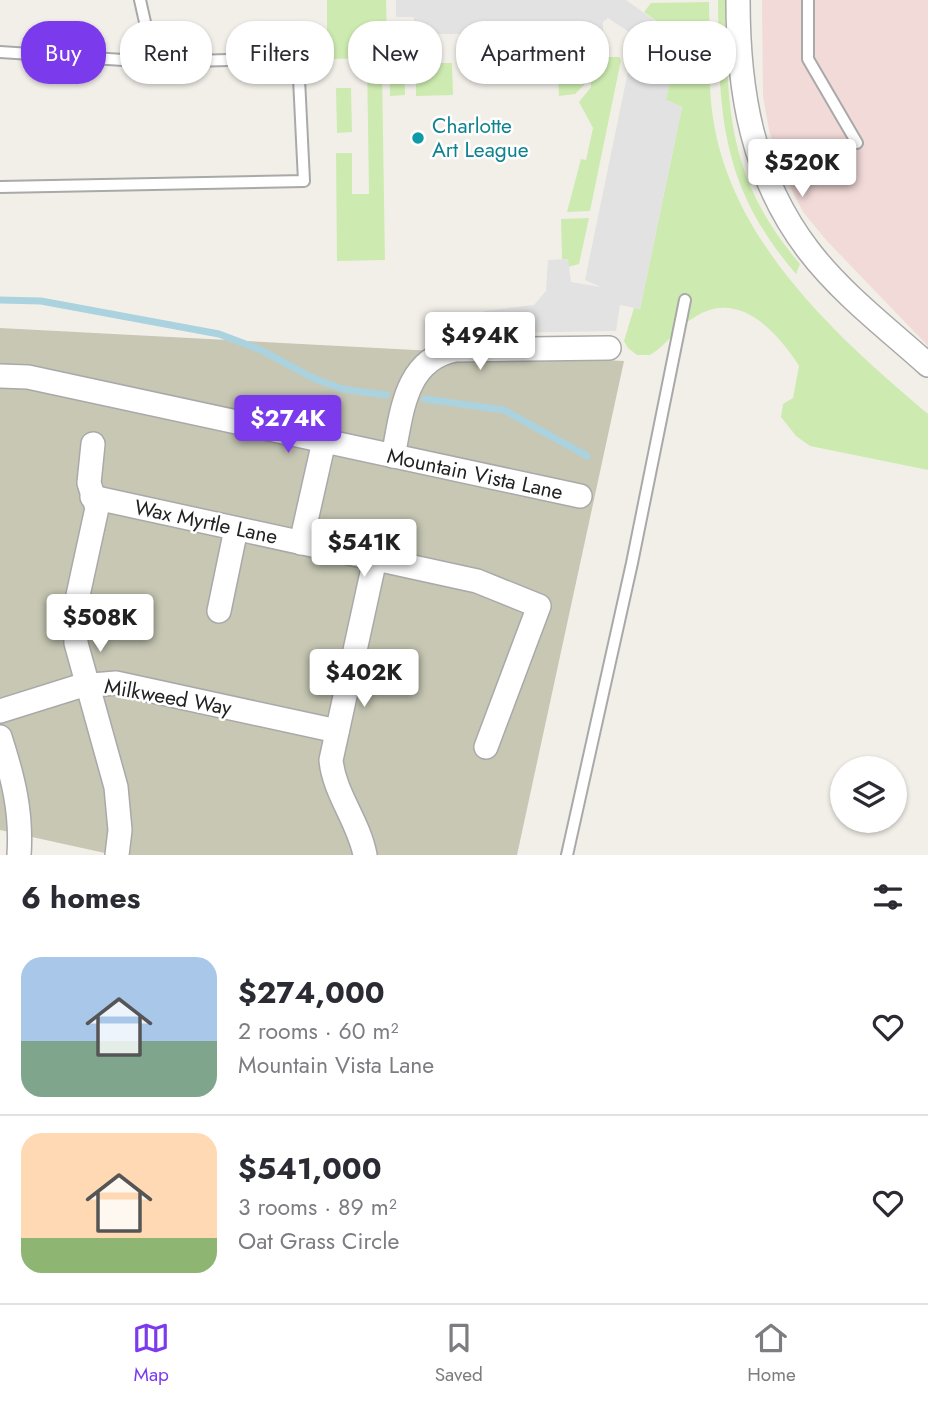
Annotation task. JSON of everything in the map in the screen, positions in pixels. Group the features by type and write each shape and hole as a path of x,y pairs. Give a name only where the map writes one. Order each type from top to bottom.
{"street":[{"path":"738,0 742,89 747,122 761,167 787,219 809,252 841,287 928,365"},
{"path":"393,456 413,377 430,359 455,350 609,348"},
{"name":"Mountain Vista Lane","path":"0,376 28,377 580,496"},
{"path":"301,543 324,441"},
{"path":"93,444 89,470 92,497 97,508 75,626 78,659 116,787 120,830 117,855"},
{"name":"Wax Myrtle Lane","path":"92,497 477,581 539,606 486,747"},
{"path":"219,611 236,528"},
{"path":"365,855 362,842 332,774 331,760 375,559"},
{"name":"Milkweed Way","path":"0,710 86,685 131,686 337,731"},
{"path":"0,737 16,789 20,823 19,855"}],"lane":[{"path":"140,0 145,21"},
{"path":"808,0 808,59 857,143"},
{"path":"0,52 120,60"},
{"path":"0,187 304,181 298,58 212,60"},
{"path":"567,855 632,563 685,300"}],"shaded area":[{"path":"396,0 626,0 656,21 623,21 623,28 608,18 604,21 456,21 456,34 442,34 442,21 414,21 414,17 396,17"},
{"path":"762,0 928,0 928,346 827,241 803,212 782,171 769,130 763,96"},
{"path":"625,84 669,84 666,100 682,107 640,309 620,305 616,331 485,333 484,311 534,305 546,291 548,260 568,259 571,282 601,287 585,280"},
{"path":"0,328 624,361 517,855 114,855 0,830"}],"green space":[{"path":"327,0 386,0 387,21 348,21 348,59 334,59 334,21 327,21"},
{"path":"718,0 725,0 726,21 719,21"},
{"path":"709,2 709,21 656,21 644,12 651,3"},
{"path":"609,57 619,57 621,60 590,211 567,212 581,159 586,160 593,128 579,102 591,84 609,84"},
{"path":"442,63 452,63 453,95 416,96 416,84 442,84"},
{"path":"367,84 382,84 385,260 337,261 336,153 352,153 352,194 369,194"},
{"path":"390,84 405,84 405,95 390,96"},
{"path":"558,84 585,84 575,94 559,96"},
{"path":"669,84 710,84 714,124 726,168 744,210 767,249 826,321 928,414 928,470 810,446 796,436 781,417 783,404 793,398 799,366 768,328 741,311 726,308 711,310 695,317 650,355 637,355 628,348 624,341 634,308 640,309 682,107 666,100"},
{"path":"721,84 729,84 736,140 745,171 757,201 800,264 796,274 751,209 728,145"},
{"path":"336,88 351,88 352,132 337,133"},
{"path":"589,218 579,264 568,267 568,259 562,259 561,219"}],"waterway":[{"path":"0,300 41,301 219,334 261,350 313,378 342,389 386,395"},
{"path":"425,399 504,410 587,456"}],"place":[{"name":"Charlotte Art League","path":"418,138"}]}
